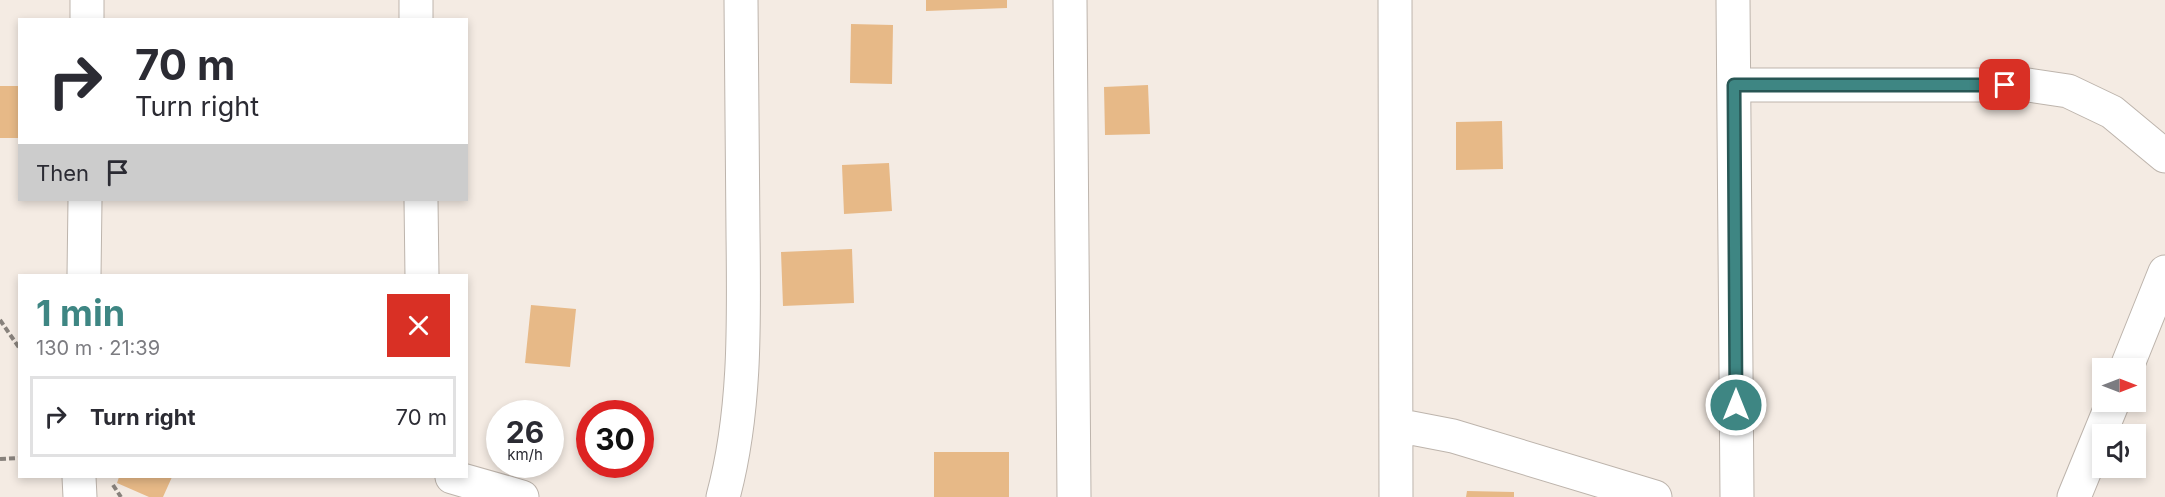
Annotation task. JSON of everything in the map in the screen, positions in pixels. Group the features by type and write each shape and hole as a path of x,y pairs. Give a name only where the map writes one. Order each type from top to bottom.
{"street":[{"path":"87,0 87,18"},
{"path":"416,0 416,18"},
{"path":"723,497 740,396 744,310 741,0"},
{"path":"1070,0 1074,497"},
{"path":"1395,0 1396,497"},
{"path":"1733,0 1737,497"},
{"path":"1734,85 2028,85 2068,91 2112,112 2165,156"},
{"path":"84,274 85,201"},
{"path":"421,201 422,274"},
{"path":"2130,358 2165,272"},
{"path":"2074,497 2109,412"},
{"path":"1396,425 1453,436 1655,497"},
{"path":"79,478 80,497"},
{"path":"456,478 522,497"}],"path":[{"path":"0,320 18,346"},
{"path":"0,459 18,458"}],"building":[{"path":"926,0 1007,0 1007,8 926,11"},
{"path":"851,24 893,25 892,84 850,83"},
{"path":"1148,85 1150,134 1105,135 1104,87"},
{"path":"0,86 18,86 18,138 0,138"},
{"path":"1502,121 1503,169 1456,170 1456,122"},
{"path":"889,163 892,211 844,214 842,165"},
{"path":"852,249 854,303 783,306 781,252"},
{"path":"531,305 576,309 570,367 525,363"},
{"path":"934,452 1009,452 1009,497 934,497"},
{"path":"119,478 172,478 163,497 149,497 117,483"},
{"path":"1467,491 1514,492 1514,497 1466,497"}],"route":[{"path":"1736,405 1734,85 2005,85"}]}
